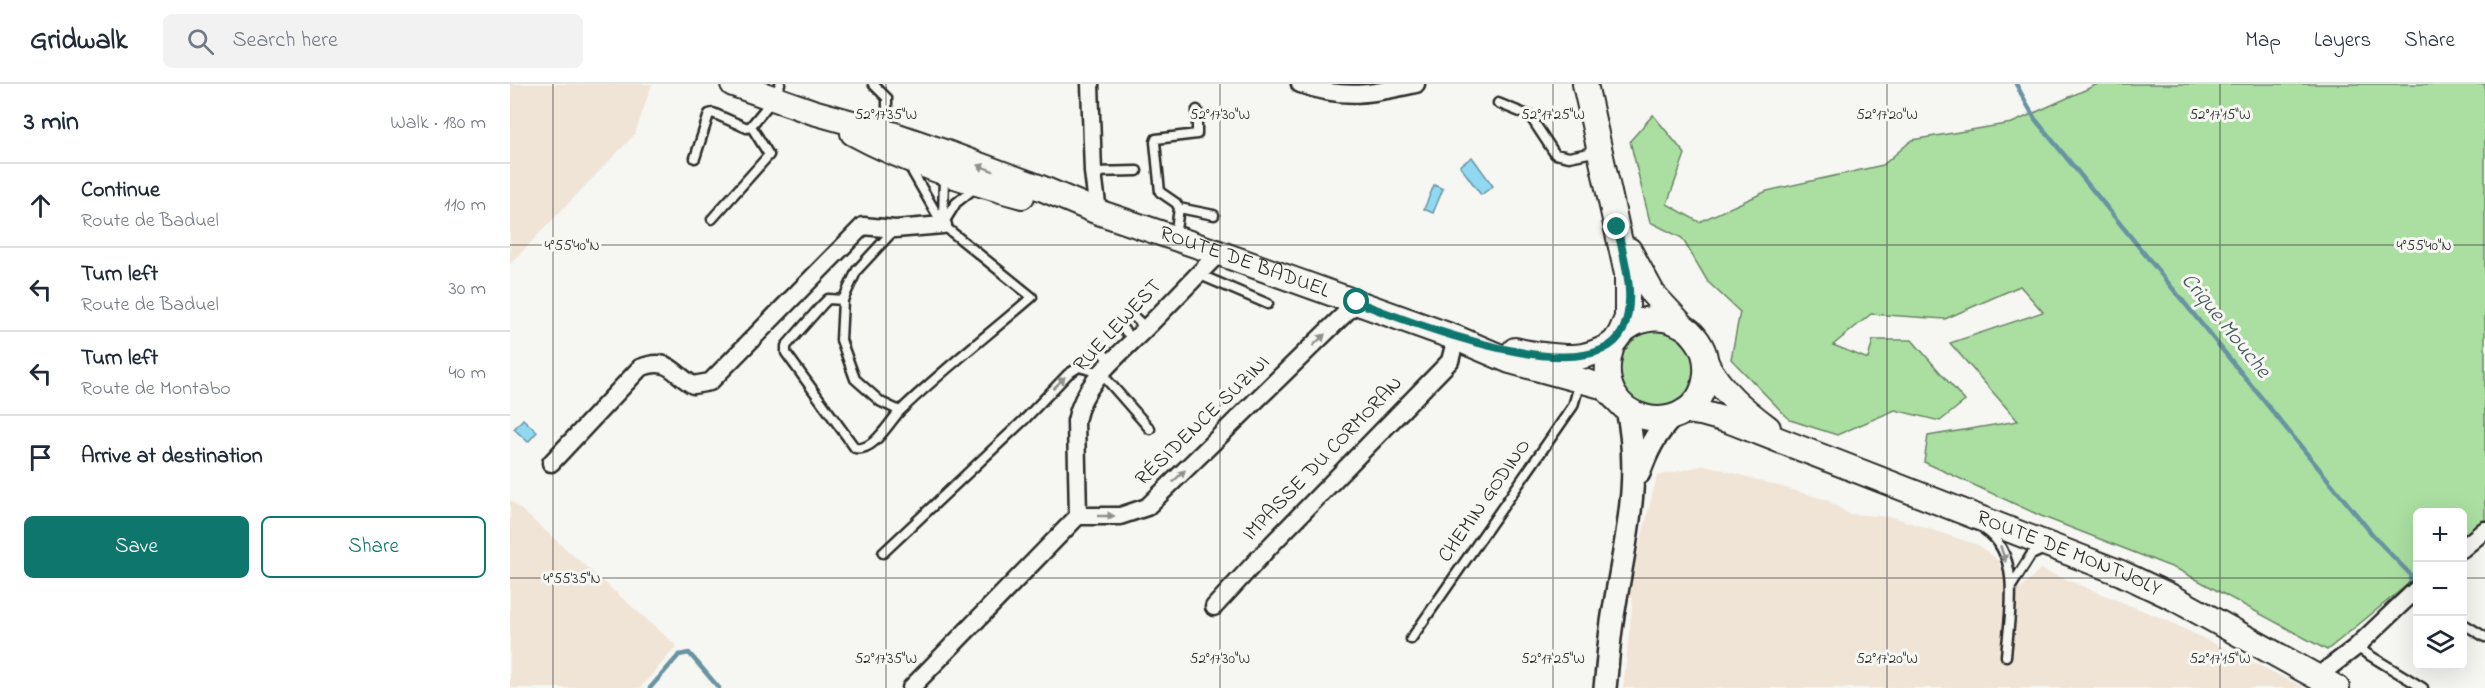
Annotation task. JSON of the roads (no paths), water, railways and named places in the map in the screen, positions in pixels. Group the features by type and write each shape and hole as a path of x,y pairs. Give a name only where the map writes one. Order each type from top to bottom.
{"main road":[{"name":"ROUTE DE BADUEL","path":"734,84 769,90 884,150 906,158 944,162 1041,188 1098,212 1456,338 1510,361 1605,387 1621,404"},
{"path":"1585,84 1617,227 1628,291 1627,318 1607,360 1606,377 1621,404 1644,418 1659,419 1678,414 1699,397 1705,380 1707,363 1703,348 1653,294 1617,227"},
{"name":"ROUTE DE BADUEL","path":"813,111 886,132 944,162 981,185 1051,204 1098,212"},
{"path":"1617,338 1632,325 1648,319 1664,318 1683,325"},
{"name":"ROUTE DE BADUEL","path":"1456,338 1523,352 1582,356 1617,338"},
{"name":"ROUTE DE MONTJOLY","path":"1707,363 1716,382 1732,399 1789,444"},
{"name":"ROUTE DE MONTJOLY","path":"1678,414 1713,416 2121,573 2172,597 2327,682"}],"street":[{"path":"1090,84 1093,172 1098,212"},
{"path":"1300,84 1322,92 1355,95 1416,84"},
{"path":"551,463 635,372 651,364 665,365 693,385 708,383 863,226 895,229 943,225"},
{"name":"RUE LEWEST","path":"1078,516 1077,421 1083,399 1106,367 1219,253"},
{"name":"RÉSIDENCE SUZINI","path":"1078,516 1120,516 1147,507 1357,302"},
{"name":"IMPASSE DU CORMORAN","path":"1214,608 1272,543 1450,361 1456,338"},
{"path":"1621,404 1633,444 1634,488"},
{"path":"1605,688 1613,614 1634,488 1650,444 1658,432 1678,414"},
{"path":"911,688 1078,516"},
{"path":"2467,546 2485,530"},
{"path":"2327,682 2356,647 2413,595"}],"lane":[{"path":"873,84 887,98 886,132"},
{"path":"695,158 709,114 747,128 751,126 769,90"},
{"path":"1498,103 1530,116 1555,154 1569,157 1599,151"},
{"path":"1175,238 1179,208 1176,203 1160,192 1155,142 1156,139 1197,134 1197,110"},
{"path":"712,219 769,155 751,126"},
{"path":"843,300 828,300 822,305 786,346 786,353 855,448 868,447 900,411 1032,297 943,225 906,158"},
{"path":"943,225 944,162"},
{"path":"1093,172 1137,171"},
{"path":"943,225 956,202 971,189 981,185"},
{"path":"1179,208 1214,215"},
{"path":"895,229 857,270 843,300 841,340 855,378 881,402 900,411"},
{"path":"1198,274 1268,304"},
{"path":"1131,314 1140,334"},
{"path":"1119,325 1140,334"},
{"path":"1097,347 1106,367 1150,429"},
{"path":"883,553 1025,419 1068,374 1079,367 1106,367"},
{"name":"CHEMIN GODINO","path":"1411,639 1573,406 1577,392 1576,378"},
{"path":"1949,507 1996,538 2001,546 2012,585 2006,656"},
{"path":"2012,585 2031,555 2053,546"},
{"path":"2467,626 2485,637"},
{"path":"2356,647 2423,688"}],"water":[{"path":"1472,157 1493,186 1481,195 1460,166"},
{"path":"1434,185 1443,189 1433,213 1424,209"},
{"path":"523,419 537,432 528,442 514,429"}],"waterway":[{"name":"Crique Mouche","path":"2016,84 2035,119 2377,540 2410,574 2411,585"},
{"path":"650,688 679,655 689,653 719,688"}]}
